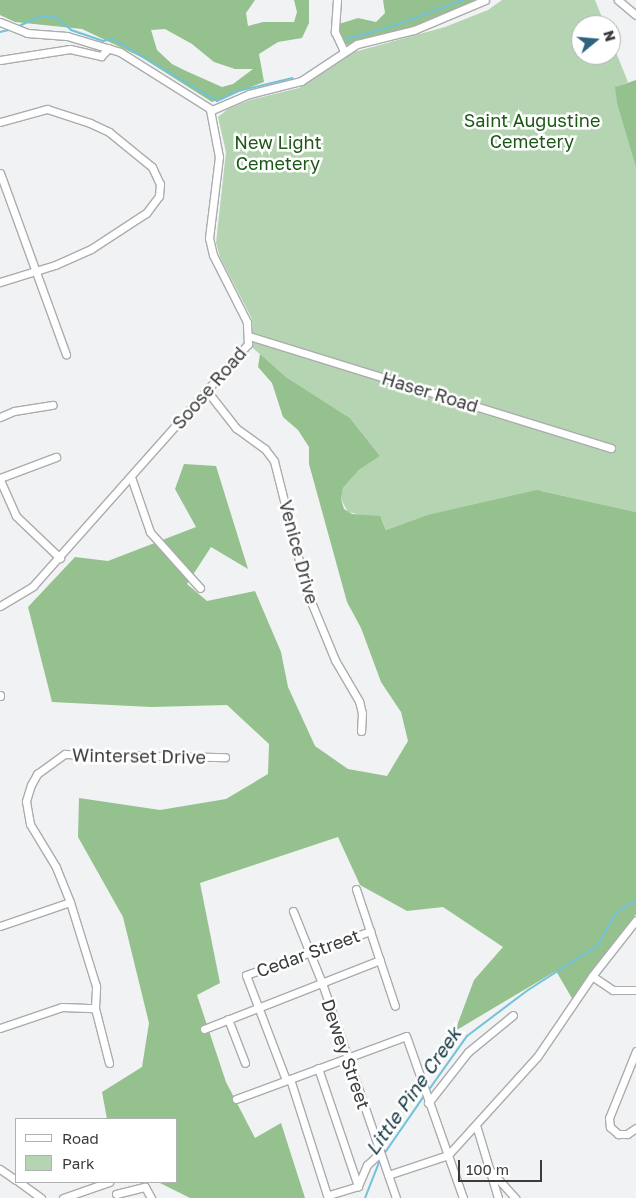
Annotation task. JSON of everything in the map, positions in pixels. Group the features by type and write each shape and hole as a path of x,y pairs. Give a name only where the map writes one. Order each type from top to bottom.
{"street":[{"path":"337,0 335,32 344,51"},
{"path":"0,22 21,32 67,36 109,48 137,60 210,110 249,94 302,81 344,51 360,43 430,25 486,0"},
{"path":"618,0 636,15"},
{"path":"0,60 70,49 101,56 109,48"},
{"path":"0,122 42,110 65,114 109,132 152,167 159,179 156,203 139,219 84,253 0,282"},
{"name":"Soose Road","path":"0,606 23,594 60,558 245,350 249,336 247,322 211,248 209,228 219,157 210,110"},
{"path":"0,173 34,271 66,354"},
{"name":"Haser Road","path":"249,336 610,448"},
{"name":"Venice Drive","path":"207,392 241,434 266,449 274,461 305,586 335,660 359,701 362,713 361,731"},
{"path":"0,417 14,411 53,405"},
{"path":"56,457 0,479 16,516 60,558"},
{"path":"131,478 150,532 200,588"},
{"name":"Winterset Drive","path":"109,1062 96,1008 96,986 70,902 56,868 30,824 26,801 37,774 66,754 225,757"},
{"path":"356,889 395,1006"},
{"path":"0,926 70,902"},
{"name":"Dewey Street","path":"293,911 322,983 396,1198"},
{"path":"388,1175 448,1155 546,1046 592,976 636,920"},
{"name":"Cedar Street","path":"258,1008 246,975 370,931"},
{"path":"204,1029 380,960"},
{"path":"592,976 613,990 636,990"},
{"path":"1,1025 62,1008 96,1008"},
{"path":"258,1008 288,1080 329,1196 358,1186"},
{"path":"428,1100 468,1052 513,1015"},
{"path":"228,1019 245,1063"},
{"path":"236,1099 406,1036 463,1198"},
{"path":"636,1051 609,1118 610,1127 618,1134 627,1134 636,1128"},
{"path":"318,1068 358,1186"},
{"path":"476,1125 498,1198"},
{"path":"358,1186 366,1165 380,1153"},
{"path":"0,1168 15,1179"},
{"path":"488,1168 515,1198"},
{"path":"20,1183 41,1198"},
{"path":"63,1198 106,1183"},
{"path":"110,1183 117,1196 145,1187 150,1198"}],"green space":[{"path":"0,0 255,0 246,13 248,26 263,22 294,22 297,12 294,0 309,0 309,23 302,38 278,42 259,54 264,82 212,102 141,57 82,29 15,22 0,15","holes":["165,29 192,44 214,62 235,69 253,69 233,84 222,87 172,64 157,50 151,30"]},
{"path":"383,0 477,0 416,26 347,45 341,37 339,24 358,18 376,22 385,13"},
{"path":"502,0 595,0 601,15 571,15 571,65 621,65 628,82 616,87 617,104 636,168 636,512 542,491 427,515 386,530 382,520 348,512 341,499 343,488 359,470 380,456 350,418 286,377 253,348 252,319 220,257 216,243 226,152 218,117 228,109 250,100 299,88 347,54 445,27 488,10"},
{"path":"636,80 636,168 617,104 615,87"},
{"path":"260,354 286,377 350,418 380,456 359,470 343,488 341,499 344,509 352,514 380,516 386,530 427,515 537,490 636,512 636,914 573,1000 556,971 455,1031 474,980 503,947 443,907 407,911 360,885 338,837 200,883 220,983 197,995 226,1082 255,1138 281,1123 305,1198 190,1198 160,1183 178,1183 178,1118 107,1118 102,1092 142,1067 149,1023 123,917 78,837 79,798 160,810 226,799 268,774 269,744 227,705 151,707 52,702 28,607 75,557 108,561 196,527 175,489 184,464 216,466 248,569 211,547 187,584 207,601 255,591 281,652 288,687 315,746 348,769 387,776 408,741 401,712 381,682 361,628 347,602 309,464 309,447 298,430 283,417 272,383 258,367"}],"waterway":[{"path":"347,39 393,26 462,0"},
{"path":"17,27 38,17 54,16 71,30 103,41 113,39 217,101 238,91 292,78"},
{"path":"0,32 13,29"},
{"name":"Little Pine Creek","path":"428,1091 467,1036 528,990 597,946 616,913 636,900"},
{"name":"Little Pine Creek","path":"384,1154 424,1096"},
{"name":"Little Pine Creek","path":"365,1198 380,1160"}],"park label":[{"name":"Saint Augustine Cemetery","path":"532,131"},
{"name":"New Light Cemetery","path":"278,153"}]}
